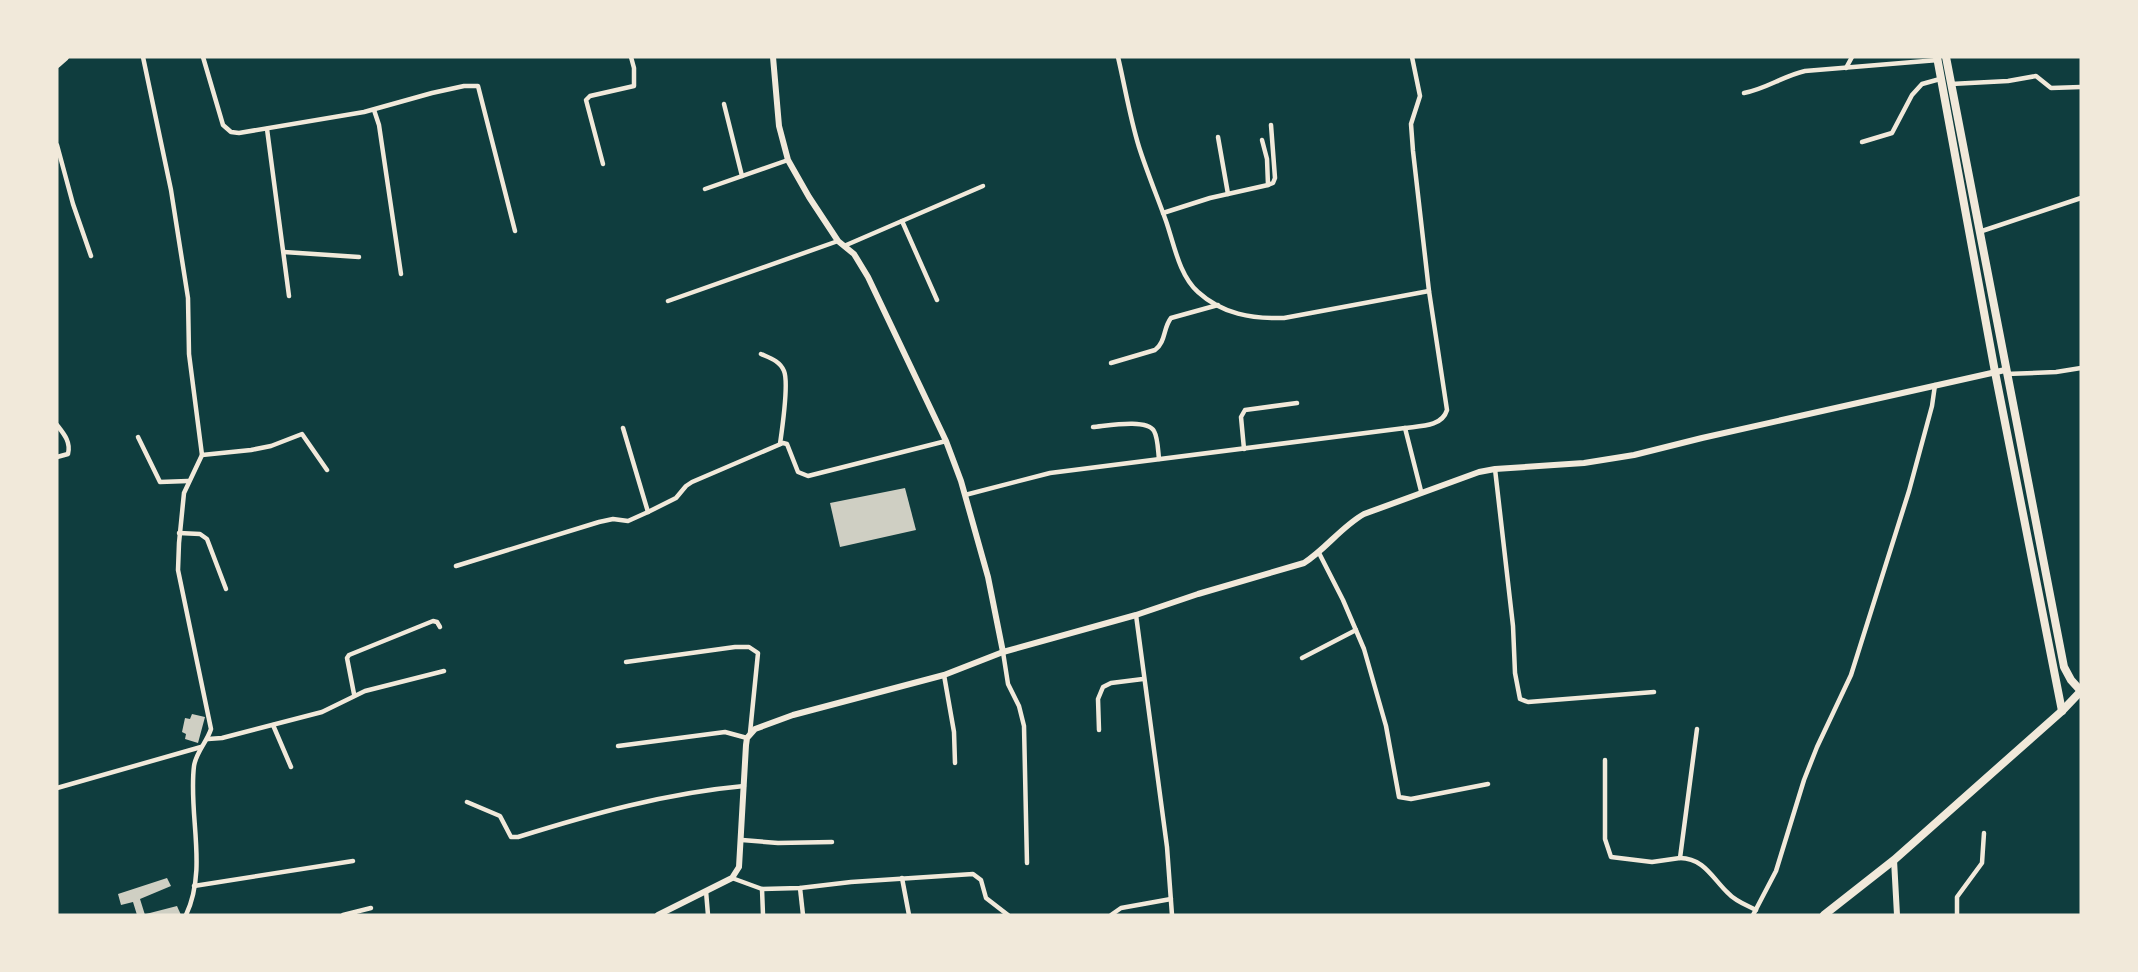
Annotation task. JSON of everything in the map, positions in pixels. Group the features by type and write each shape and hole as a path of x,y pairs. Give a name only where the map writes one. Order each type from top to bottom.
{"main road":[{"path":"57,64 65,57"},
{"path":"1824,915 1894,860 2062,711 2081,691 2071,680 2064,667 1946,57"},
{"path":"1937,58 1995,372 2062,711"}],"street":[{"path":"142,57 171,190 186,279 190,363 202,455 188,481 182,504 179,533 180,588 211,729 194,764 192,796 196,824 197,860 194,886 186,915"},
{"path":"203,57 226,129 238,133 374,110 432,93 464,86 478,86 515,231"},
{"path":"603,164 586,100 590,96 634,86 634,68 631,57"},
{"path":"773,57 779,126 788,160 838,241 859,261 868,277 946,441 965,495 988,577 1008,684 1019,706 1024,726 1027,863"},
{"path":"1118,57 1139,146 1179,261 1191,285 1198,292 1241,316 1265,319 1284,318 1429,291"},
{"path":"965,495 1050,473 1406,428 1436,423 1445,416 1447,410 1429,291 1413,151 1411,124 1420,96 1412,57"},
{"path":"1846,68 1852,57"},
{"path":"1744,93 1760,90 1790,75 1826,69 1937,58"},
{"path":"1951,84 2008,81 2036,76 2051,88 2081,87"},
{"path":"1862,142 1892,133 1912,95 1922,84 1940,79"},
{"path":"724,104 741,176"},
{"path":"374,110 379,125 401,274"},
{"path":"1163,213 1273,183 1275,178 1270,125"},
{"path":"267,129 289,296"},
{"path":"1218,137 1228,194"},
{"path":"1262,140 1267,159 1268,185"},
{"path":"57,144 73,204 91,256"},
{"path":"705,189 788,160"},
{"path":"844,246 983,186"},
{"path":"1979,232 2081,198"},
{"path":"902,221 937,300"},
{"path":"668,301 838,241"},
{"path":"284,252 359,257"},
{"path":"1111,363 1155,351 1161,346 1171,318 1218,305"},
{"path":"761,354 776,360 784,372 784,412 780,444"},
{"path":"749,736 762,725 794,715 944,675 1003,652 1136,615 1198,594 1286,569 1319,553 1352,521 1364,513 1479,472 1603,461 1995,372 2056,372 2081,368"},
{"path":"1605,760 1605,839 1611,857 1652,862 1687,858 1700,863 1729,895 1754,912 1776,872 1804,780 1851,675 1909,491 1932,406 1935,385"},
{"path":"1244,449 1241,417 1245,410 1297,402"},
{"path":"1093,427 1137,423 1149,426 1155,431 1159,459"},
{"path":"57,425 67,438 69,451 68,454 57,458"},
{"path":"623,428 648,512"},
{"path":"1406,428 1421,491"},
{"path":"202,455 271,446 302,434 327,470"},
{"path":"138,437 160,482 188,481"},
{"path":"456,566 599,522 613,519 628,521 676,498 683,488 692,482 780,444 787,444 795,467 802,475 808,476 946,441"},
{"path":"1495,469 1514,626 1515,673 1520,699 1528,702 1654,692"},
{"path":"179,533 200,534 207,539 226,589"},
{"path":"1319,553 1364,649 1386,726 1399,797 1411,799 1488,784"},
{"path":"1136,615 1165,835 1172,915"},
{"path":"354,694 346,658 349,655 433,621 437,622 440,627"},
{"path":"1302,658 1356,630"},
{"path":"626,662 735,646 749,647 758,653 744,786 739,867 732,878 658,915"},
{"path":"208,739 222,738 322,712 354,694 444,671"},
{"path":"944,675 954,732 955,763"},
{"path":"1099,730 1098,699 1103,687 1111,683 1143,680"},
{"path":"273,725 291,766"},
{"path":"1680,858 1697,729"},
{"path":"618,746 726,732 749,736"},
{"path":"57,788 201,747"},
{"path":"467,802 500,816 511,837 518,837 620,806 684,793 744,786"},
{"path":"1957,915 1957,897 1982,863 1984,833"},
{"path":"741,840 778,843 832,842"},
{"path":"1894,860 1898,915"},
{"path":"194,886 353,861"},
{"path":"732,878 762,889 973,874 981,880 986,898 1008,915"},
{"path":"902,878 909,915"},
{"path":"800,888 803,915"},
{"path":"762,889 763,915"},
{"path":"706,891 708,915"},
{"path":"1111,915 1121,908 1171,899"},
{"path":"343,915 371,908"}],"building":[{"path":"905,488 916,530 840,547 830,503"},
{"path":"192,714 205,717 198,743 185,739 186,734 182,732 185,718 190,719"},
{"path":"167,878 171,886 140,899 145,915 137,915 133,902 121,905 118,894"},
{"path":"177,906 181,915 146,915 146,914"}]}
